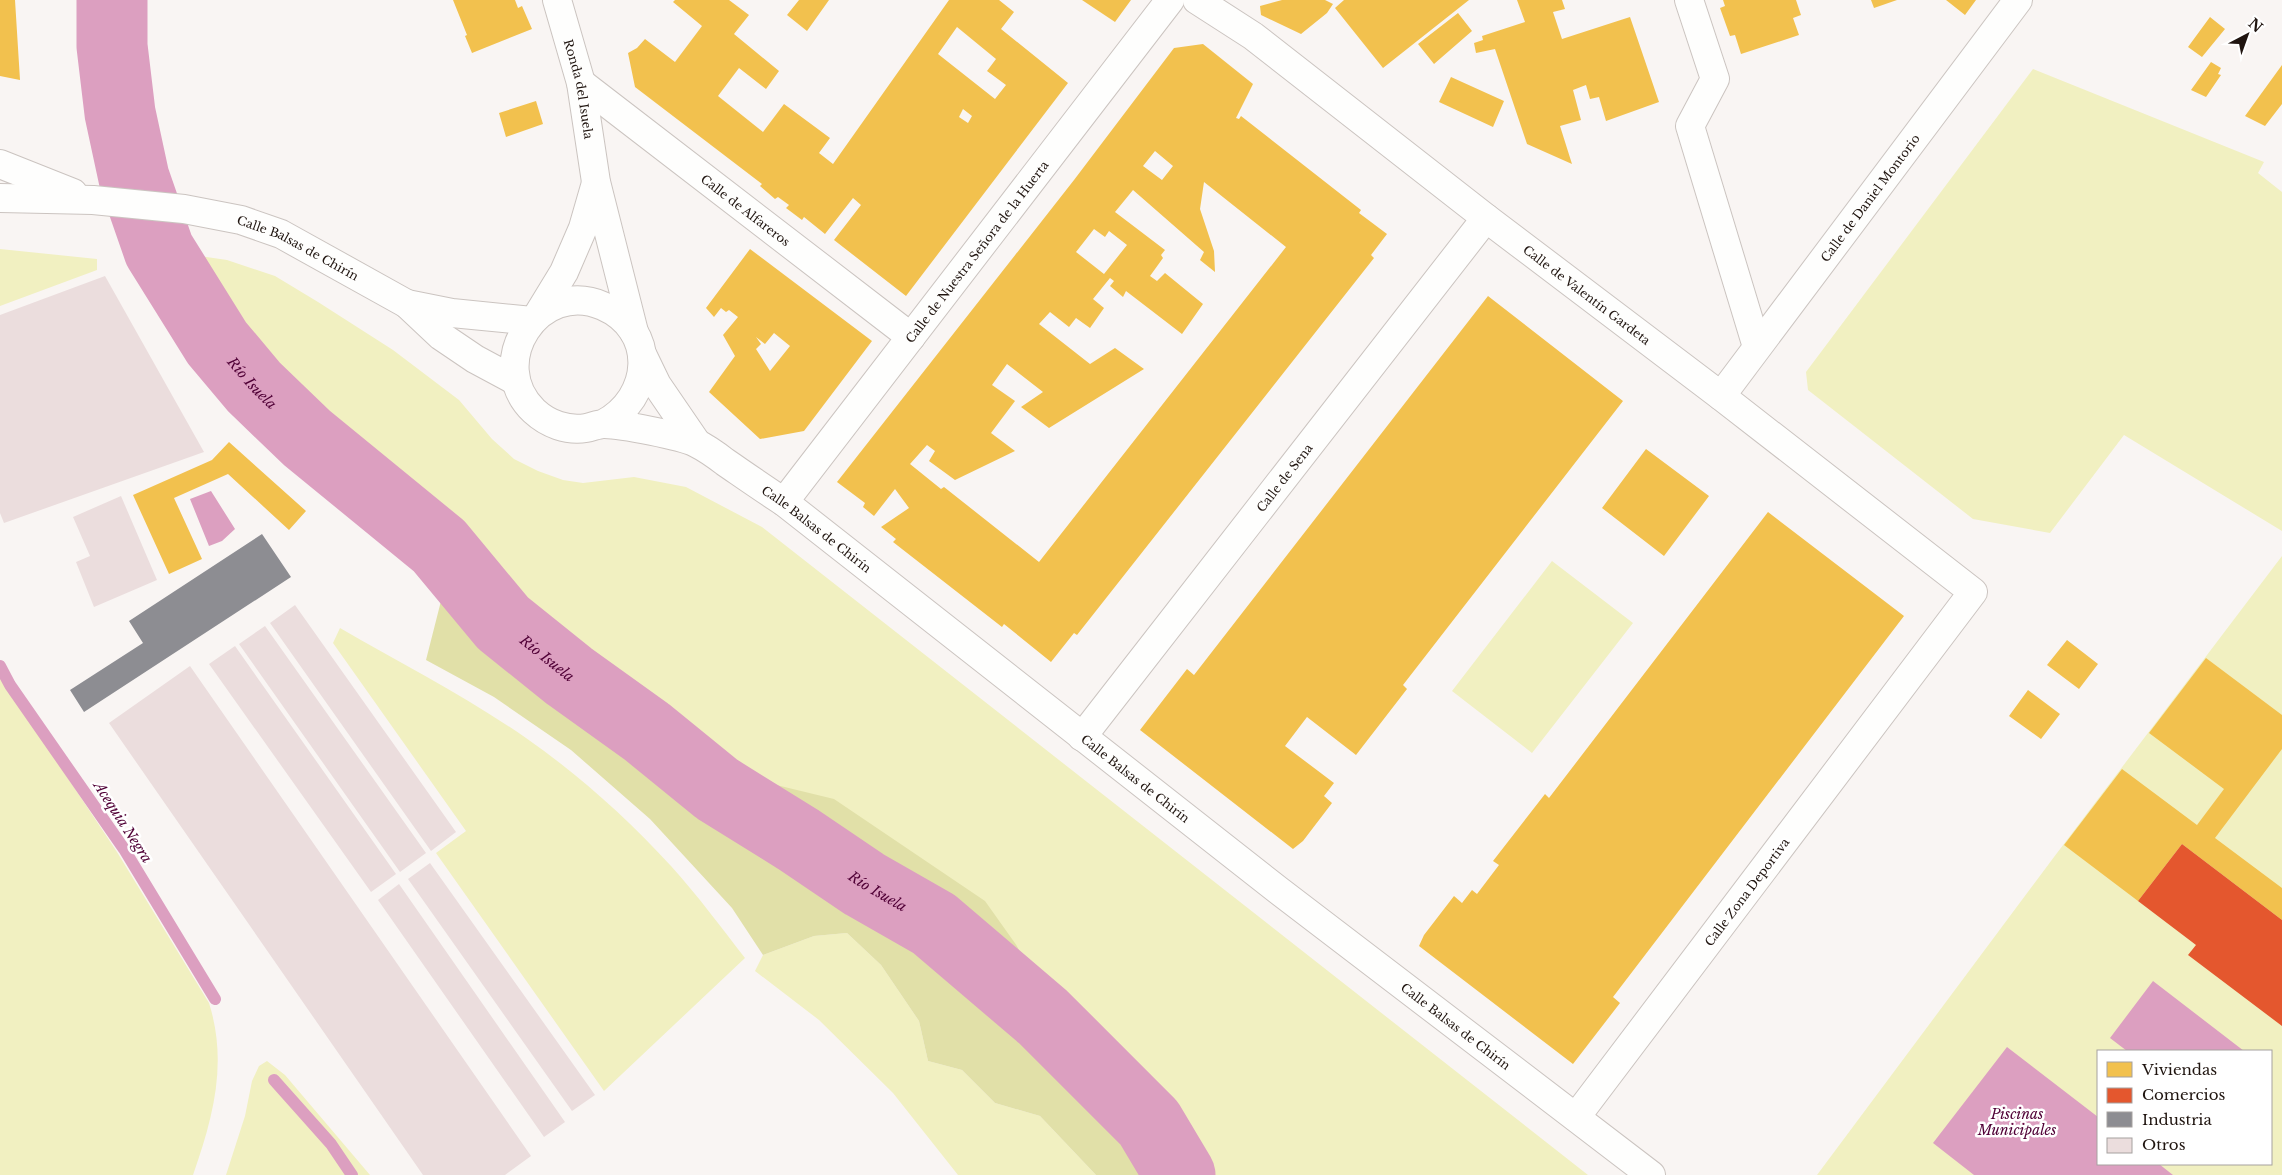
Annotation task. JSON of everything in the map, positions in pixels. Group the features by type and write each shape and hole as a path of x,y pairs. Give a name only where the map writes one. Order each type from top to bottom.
{"street":[{"name":"Ronda del Isuela","path":"556,0 581,83 596,182 638,343"},
{"name":"Calle de Nuestra Señora de la Huerta","path":"784,502 1170,0"},
{"name":"Calle de Valentín Gardeta","path":"1197,0 1253,36 1486,218 1722,396 1973,592"},
{"path":"1689,0 1715,79 1690,126 1757,348"},
{"name":"Calle de Daniel Montorio","path":"1722,396 2018,0"},
{"name":"Calle de Alfareros","path":"581,83 911,337"},
{"path":"0,164 94,200"},
{"name":"Ronda del Isuela","path":"536,317 564,272 583,228 596,182"},
{"path":"0,198 94,200"},
{"name":"Calle Balsas de Chirín","path":"94,200 184,209 241,220 281,234 407,304 441,336 475,359 516,381"},
{"name":"Calle de Sena","path":"1082,737 1486,218"},
{"path":"570,301 591,302 602,305 621,316 638,343 642,375 635,396 621,413 603,424 571,429 550,422 532,410 520,392 516,381 514,360 520,338 536,317 559,303 570,301"},
{"name":"Calle Balsas de Chirín","path":"407,304 460,314 536,317"},
{"name":"Calle Balsas de Chirín","path":"638,343 657,385 696,442 784,502 1082,737 1576,1117"},
{"name":"Calle Balsas de Chirín","path":"603,424 696,442"},
{"name":"Calle Zona Deportiva","path":"1576,1117 1973,592"},
{"path":"1576,1117 1651,1175"}],"green space":[{"path":"2033,69 2264,162 2258,173 2282,192 2282,531 2124,435 2050,533 1973,519 1808,390 1806,372"},
{"path":"0,249 97,259 97,270 0,306"},
{"path":"186,254 227,260 275,276 318,302 393,350 459,400 492,439 514,459 538,471 563,480 583,483 634,477 686,487 762,527 1588,1175 1192,1175 1155,1115 1125,1056 1070,1005 1039,987 1017,946 791,790 764,782 676,715 636,705 560,653 514,615 496,584 456,534 317,416 242,340 190,269"},
{"path":"2282,556 2282,1175 1817,1175 2054,857"},
{"path":"1552,561 1633,623 1532,753 1452,691"},
{"path":"340,628 504,723 546,752 584,782 638,831 671,866 745,958 604,1091 436,853 466,831 333,643"},
{"path":"0,676 117,852 209,1003 215,1025 218,1069 216,1090 207,1133 193,1175 0,1175"},
{"path":"847,933 881,965 919,1021 928,1061 962,1070 995,1103 1040,1116 1096,1175 958,1175 893,1093 819,1020 755,971 763,955 814,936"},
{"path":"267,1061 285,1075 370,1175 226,1175 245,1116 252,1081 259,1066"}],"shaded area":[{"path":"496,584 514,615 560,653 636,705 676,715 764,782 834,799 985,901 1017,946 1039,987 1070,1005 1125,1056 1155,1115 1192,1175 1096,1175 1040,1116 995,1103 962,1070 928,1061 919,1021 881,965 847,933 814,936 763,955 732,908 650,819 571,750 494,697 426,660 441,601"}],"water":[{"path":"211,491 235,529 222,541 209,546 190,499"},
{"path":"2153,981 2243,1050 2126,1050 2110,1038"},
{"name":"Piscinas Municipales","path":"2007,1047 2097,1116 2097,1165 2160,1165 2173,1175 1974,1175 1933,1143"}],"building: Viviendas":[{"path":"0,0 15,0 20,80 0,76"},
{"path":"453,0 515,0 518,8 522,6 532,29 472,53"},
{"path":"675,0 729,0 749,15 734,34 779,71 766,89 739,68 718,96 763,132 784,104 830,138 819,153 833,164 949,0 999,0 1014,12 1001,29 1068,83 906,296 834,240 861,205 853,198 825,234 804,217 802,220 786,208 789,205 778,197 775,199 760,186 762,184 635,87 628,53 637,48 645,39 675,62 702,26 673,2","holes":["957,27 996,59 987,71 1006,85 995,99 938,54","963,109 972,116 968,123 959,117"]},
{"path":"799,0 829,0 807,31 787,15"},
{"path":"1082,0 1131,0 1115,22"},
{"path":"1282,0 1325,0 1333,4 1327,13 1301,34 1261,15 1260,6"},
{"path":"1344,0 1469,0 1383,68 1335,8"},
{"path":"1517,0 1562,0 1565,9 1553,12 1562,39 1630,17 1659,102 1606,121 1599,97 1590,99 1586,85 1573,90 1581,120 1560,126 1572,164 1527,144 1495,49 1476,53 1474,43 1483,40 1482,36 1525,22"},
{"path":"1723,0 1796,0 1801,15 1793,18 1799,35 1741,54 1735,35 1730,36 1720,8 1725,6"},
{"path":"1871,0 1897,0 1874,8"},
{"path":"1946,0 1976,0 1965,15"},
{"path":"1458,13 1472,31 1434,64 1418,44"},
{"path":"2210,17 2225,29 2202,57 2188,47"},
{"path":"1203,44 1253,84 1236,118 1239,119 1241,116 1361,210 1359,213 1387,234 1371,255 1374,258 1077,635 1074,633 1051,662 1004,624 1002,627 893,542 896,539 881,527 909,508 895,489 874,516 863,507 865,503 837,482 1074,180 1174,48","holes":["1155,151 1173,166 1162,180 1143,166","1204,182 1286,247 1039,562 944,487 941,489 910,464 927,445 935,451 929,461 955,480 1015,451 991,433 1015,401 992,385 1007,364 1043,392 1021,407 1049,428 1144,369 1115,348 1090,364 1039,324 1050,312 1069,327 1076,318 1090,328 1104,308 1093,299 1110,278 1114,281 1110,286 1123,297 1126,291 1182,334 1203,304 1165,273 1157,281 1150,276 1163,258 1161,255 1165,250 1115,212 1133,190 1204,252 1200,260 1215,272 1214,251 1200,209","1094,229 1105,237 1109,231 1127,245 1104,274 1076,252"]},
{"path":"2211,62 2221,68 2218,74 2221,75 2206,97 2191,90"},
{"path":"2282,65 2282,104 2265,126 2245,116"},
{"path":"1451,77 1504,101 1493,127 1439,102"},
{"path":"536,101 543,124 506,137 499,113"},
{"path":"750,249 872,341 804,431 760,439 709,392 735,356 723,335 738,317 729,310 726,312 721,308 714,317 706,308","holes":["774,333 790,346 770,371 756,349 761,344 756,337 765,344"]},
{"path":"1488,296 1623,401 1403,685 1407,689 1356,755 1307,717 1285,746 1334,783 1324,796 1332,803 1303,841 1293,849 1140,730 1187,669 1194,675"},
{"path":"229,442 306,511 289,530 228,474 174,498 202,559 169,574 133,495 212,460"},
{"path":"1646,449 1709,496 1664,556 1602,508"},
{"path":"1768,512 1904,616 1613,997 1620,1003 1573,1064 1419,946 1424,935 1454,896 1462,903 1472,890 1477,894 1499,865 1493,861 1545,794 1549,798"},
{"path":"2067,640 2098,664 2079,689 2047,665"},
{"path":"2206,658 2282,715 2282,749 2215,838 2282,888 2282,920 2182,844 2138,901 2064,845 2122,769 2197,825 2224,789 2149,733"},
{"path":"2028,690 2060,714 2041,739 2009,716"}],"building: Comercios":[{"path":"2182,844 2282,920 2282,1026 2188,955 2196,945 2138,901"}],"building: Industria":[{"path":"262,534 291,577 84,712 70,690 143,643 129,621"}],"building: Otros":[{"path":"105,276 204,452 4,523 0,513 0,315"},
{"path":"121,496 157,580 94,607 76,562 90,556 73,517"},
{"path":"295,605 456,832 431,851 270,623"},
{"path":"265,626 426,853 400,872 239,644"},
{"path":"235,646 396,874 371,892 209,664"},
{"path":"190,666 531,1156 505,1175 423,1175 109,723"},
{"path":"430,863 595,1095 572,1111 408,879"},
{"path":"399,884 565,1122 544,1137 378,900"}],"waterway":[{"name":"Río Isuela","path":"112,0 112,46 120,113 134,178 159,250 217,343 254,387 307,438 439,546 503,623 569,676 647,732 717,789 799,840 864,884 934,924 1043,1017 1149,1123 1180,1175"},
{"name":"Acequia Negra","path":"0,666 10,685 124,849 215,999"},
{"name":"Acequia Negra","path":"274,1080 331,1144 352,1175"}]}
